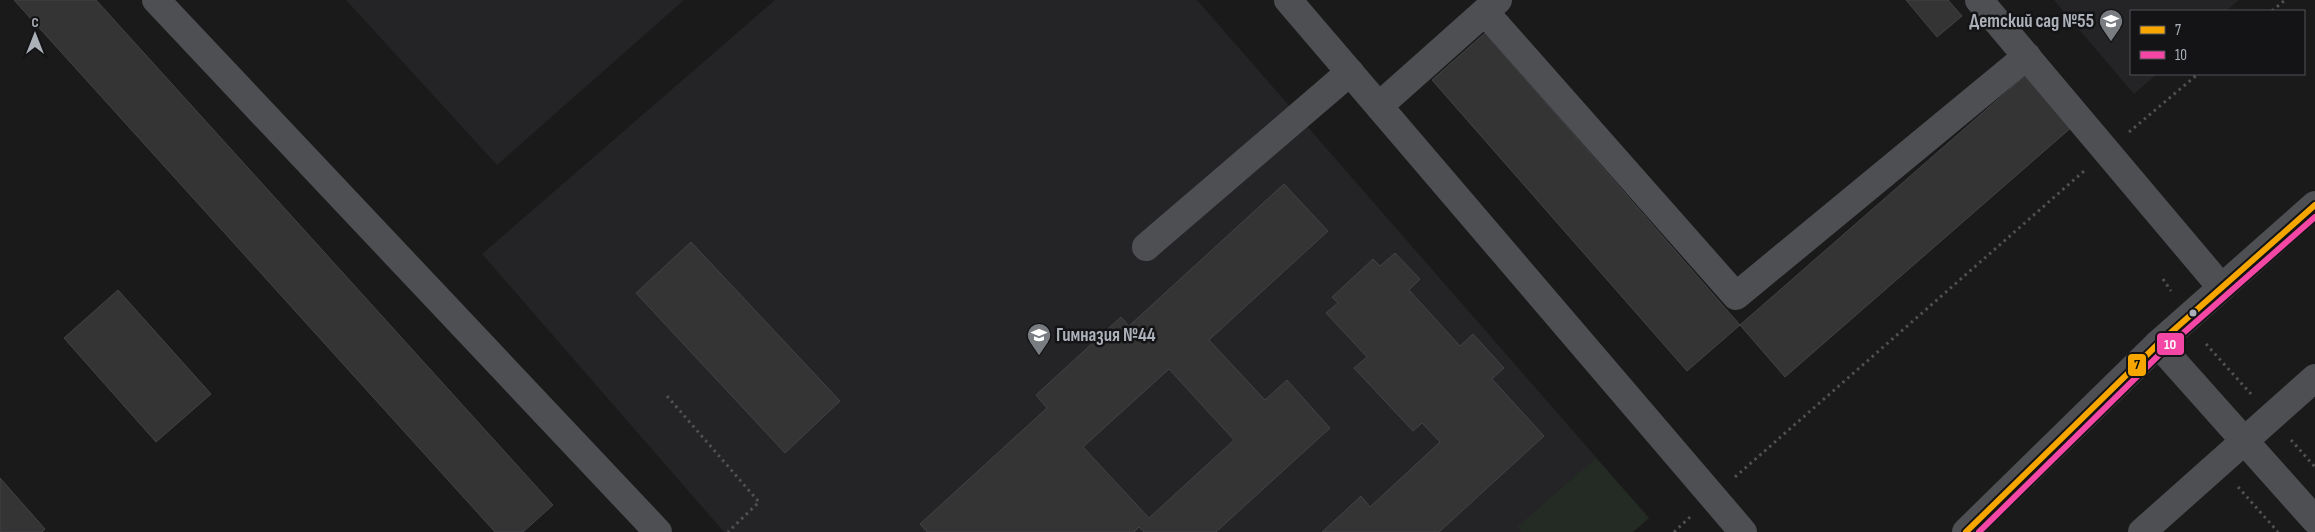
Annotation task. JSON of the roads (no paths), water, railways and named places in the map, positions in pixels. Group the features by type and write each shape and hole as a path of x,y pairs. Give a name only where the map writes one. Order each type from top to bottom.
{"street":[{"path":"156,0 658,532"},
{"path":"1288,0 1743,532"},
{"path":"1979,0 2221,287"},
{"path":"1379,106 1491,6 1736,296 2027,56"},
{"path":"1146,248 1350,72"},
{"path":"1966,532 2158,344 2315,205"},
{"path":"2158,344 2315,520"},
{"path":"2142,532 2315,378"}],"place":[{"name":"Детский сад №55","path":"2111,42"},
{"name":"Гимназия №44","path":"1039,356"}]}
